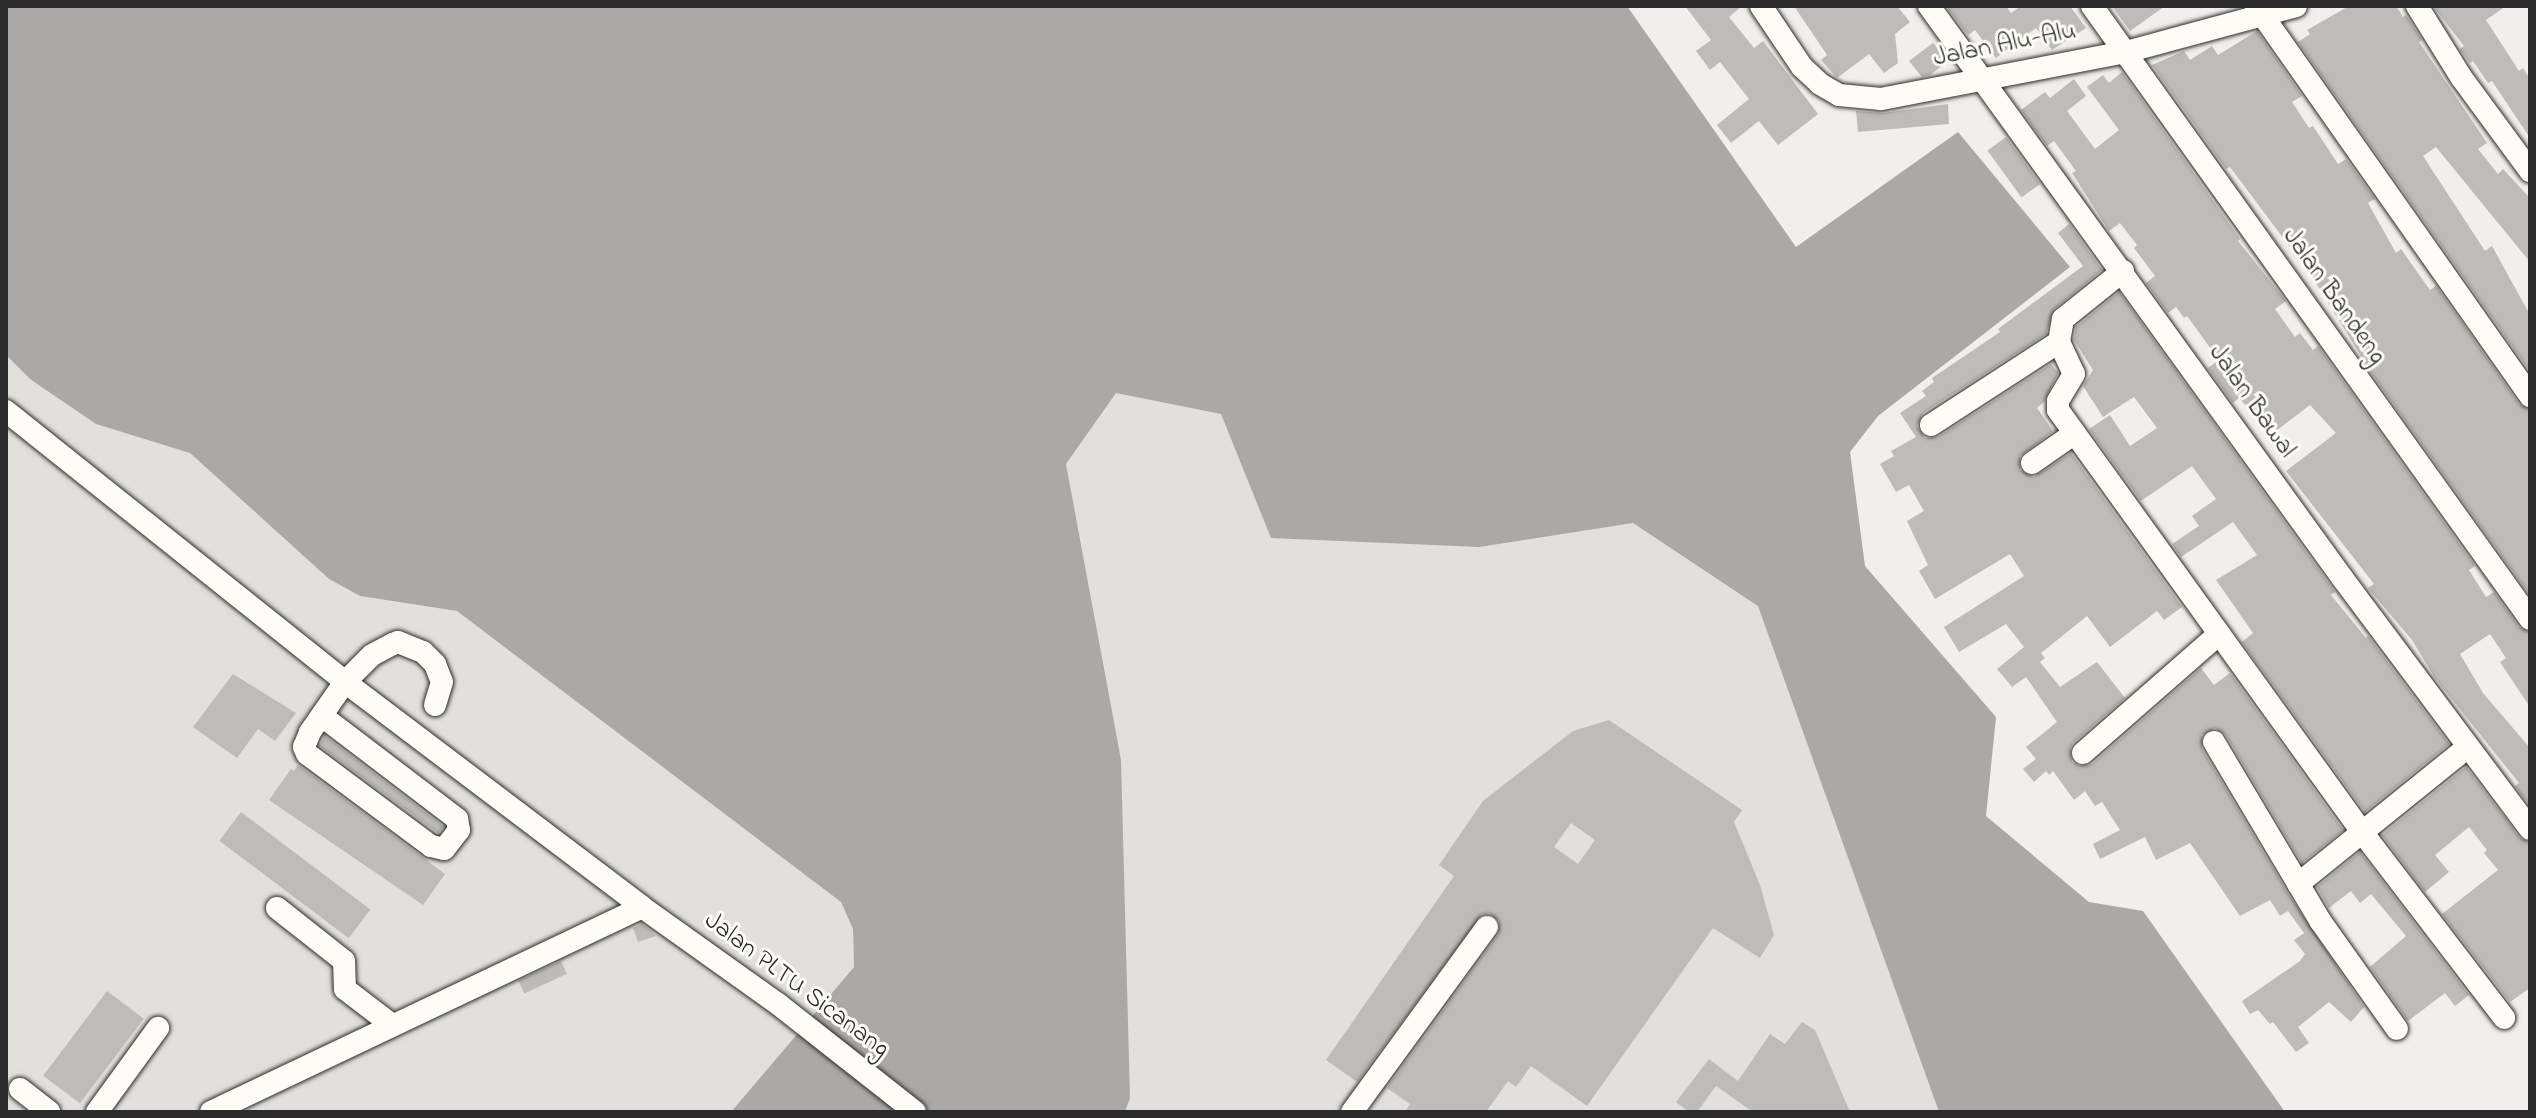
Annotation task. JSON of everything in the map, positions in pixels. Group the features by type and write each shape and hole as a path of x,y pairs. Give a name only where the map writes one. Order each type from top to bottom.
{"street":[{"name":"Jalan Alu-Alu","path":"1761,6 1802,67 1839,95 1881,99 2126,52 2259,10 2296,6"},
{"name":"Jalan Bawal","path":"1929,6 1984,78 2343,579 2530,829"},
{"name":"Jalan Bandeng","path":"2092,6 2530,619"},
{"path":"2417,6 2461,77 2530,171"},
{"path":"2259,10 2530,396"},
{"path":"2123,271 2068,312 2060,327 2059,342 2074,374 2057,406 2362,832 2504,1018"},
{"path":"1931,425 2059,342"},
{"name":"Jalan PLTU Sicanang","path":"6,411 345,682 642,907 778,1004 915,1112"},
{"path":"2032,463 2075,433"},
{"path":"2083,753 2219,634"},
{"path":"322,716 449,809 457,819 459,830 444,849 431,846 307,754 304,747 322,716 345,682 372,655 398,642 423,652 435,664 442,682 435,705"},
{"path":"2214,742 2298,884 2397,1029"},
{"path":"2298,884 2468,747"},
{"path":"211,1112 642,907"},
{"path":"277,908 344,961 345,989 391,1024"},
{"path":"1352,1112 1487,927"},
{"path":"97,1112 158,1028"},
{"path":"20,1089 49,1112"}],"shaded area":[{"path":"6,6 1627,6 1796,247 1958,132 2070,267 1878,416 1850,452 1865,566 1996,717 1986,816 2089,902 2143,911 2285,1112 1939,1112 1758,606 1633,523 1479,547 1271,538 1221,414 1116,393 1066,464 1121,760 1130,1098 1125,1112 731,1112 854,967 853,929 841,902 457,611 360,596 329,579 190,453 96,424 30,379 6,355"},
{"path":"1112,333 1646,490 1817,629 2025,1112 1086,1112 1021,454"},
{"path":"6,355 30,379 190,453 329,579 360,596 457,611 841,902 853,929 854,967 731,1112 6,1112"}],"building":[{"path":"1685,6 1742,6 1729,17 1754,48 1763,41 1818,114 1778,145 1759,121 1731,143 1717,125 1749,99 1720,62 1710,70 1696,51 1711,40"},
{"path":"1794,6 1897,6 1910,22 1895,34 1898,63 1884,73 1869,54 1837,78 1821,60 1827,55"},
{"path":"1946,6 2006,6 2011,13 2021,6 2070,6 2086,28 2052,50 2036,28 1996,58 1975,30 1968,35"},
{"path":"2112,6 2165,6 2130,31"},
{"path":"2349,6 2396,6 2403,17 2406,15 2422,40 2419,42 2487,143 2478,149 2498,174 2503,169 2530,198 2530,262 2436,147 2423,156 2485,251 2492,246 2530,315 2529,370 2298,42 2310,34 2307,30"},
{"path":"2433,6 2506,6 2486,20 2519,71 2523,68 2530,79 2530,138 2492,81 2488,83 2473,61 2470,63 2460,49 2464,46"},
{"path":"2257,31 2302,96 2292,102 2309,128 2313,126 2338,164 2346,159 2375,199 2368,203 2396,253 2401,249 2430,290 2436,286 2519,404 2530,410 2530,595 2372,374 2313,278 2230,167 2226,169 2152,65 2184,51 2190,60 2212,46 2218,55"},
{"path":"1933,43 1948,61 1930,75 1922,77 1909,61"},
{"path":"2122,72 2240,239 2238,241 2286,301 2275,309 2295,337 2300,333 2313,350 2318,346 2475,566 2469,570 2486,597 2494,592 2519,627 2530,633 2530,707 2500,662 2506,658 2490,634 2460,654 2483,693 2530,748 2530,806 2515,786 2519,783 2435,678 2412,640 2368,588 2374,584 2286,471 2336,433 2310,405 2272,434 2239,398 2233,403 2208,368 2219,360 2187,316 2184,318 2176,307 2168,313 2146,283 2155,276 2134,248 2137,245 2120,223 2109,231 2072,173 2076,171 2054,141 2047,146 2021,110 2045,92 2050,98 2074,79 2086,96 2067,111 2095,149 2119,130 2087,87 2103,75 2109,83"},
{"path":"1948,104 1949,124 1858,132 1856,111 1883,113"},
{"path":"2006,137 2040,184 2021,197 1987,151"},
{"path":"2069,224 2102,270 2054,309 2046,334 1923,413 1917,426 1925,438 1938,437 2051,364 2058,373 2044,402 2037,408 2053,431 2020,456 2020,470 2034,477 2071,453 2182,607 2164,620 2157,611 2110,647 2087,616 2041,653 2045,658 2040,662 2060,687 2097,662 2125,698 2073,743 2070,749 2072,762 2079,766 2092,764 2201,668 2214,685 2230,673 2343,830 2302,863 2226,735 2215,728 2202,735 2202,749 2287,892 2364,1007 2351,1022 2329,1002 2298,1027 2309,1043 2296,1052 2273,1022 2270,1024 2258,1010 2250,1014 2242,1001 2300,961 2305,954 2294,940 2304,933 2288,911 2280,916 2270,900 2240,916 2190,843 2156,860 2145,837 2100,859 2093,844 2120,830 2102,802 2095,806 2085,791 2074,800 2053,771 2049,775 2046,771 2034,782 2023,769 2036,759 2026,747 2057,722 2026,677 2012,687 1997,669 2024,647 2006,624 1959,652 1944,627 2024,576 2010,554 1935,599 1919,571 1928,565 1907,521 1924,511 1909,485 1896,492 1880,464 1894,456 1891,451 1916,437 1900,413 1926,396 1922,391 1934,382 1932,378 2000,332 1998,329 2083,266 2058,233"},
{"path":"2119,292 2335,592 2331,595 2366,638 2368,636 2449,744 2365,812 2242,642 2253,633 2216,580 2257,555 2233,522 2181,557 2172,544 2199,526 2192,516 2216,499 2192,466 2141,501 2089,429 2110,415 2130,446 2157,428 2134,397 2103,417 2083,386 2093,370 2074,340 2076,327"},
{"path":"233,674 296,713 275,741 258,729 237,758 193,727"},
{"path":"1609,720 1742,810 1734,822 1760,885 1774,935 1760,958 1713,928 1587,1106 1531,1066 1516,1087 1508,1081 1486,1112 1405,1112 1410,1104 1387,1088 1498,935 1499,921 1489,913 1482,914 1357,1082 1326,1060 1454,876 1439,865 1483,801 1573,731","holes":["1571,823 1595,840 1578,864 1554,847"]},
{"path":"325,736 444,827 438,833 320,746"},
{"path":"298,765 445,874 423,905 269,800 291,769 294,771"},
{"path":"2466,767 2519,837 2530,843 2530,988 2510,1002 2442,914 2498,870 2484,853 2487,850 2469,827 2435,855 2449,872 2425,892 2382,835"},
{"path":"241,812 370,909 349,938 219,841"},
{"path":"2360,852 2469,995 2455,1006 2445,993 2408,1021 2370,967 2406,936 2371,894 2360,903 2351,891 2329,908 2317,887"},
{"path":"642,924 656,936 638,942 633,928"},
{"path":"561,961 567,974 524,994 518,981"},
{"path":"107,991 144,1019 80,1103 43,1076"},
{"path":"1802,1022 1815,1030 1850,1112 1753,1112 1716,1086 1697,1112 1689,1112 1676,1102 1709,1059 1738,1081 1770,1034 1785,1044"}]}
